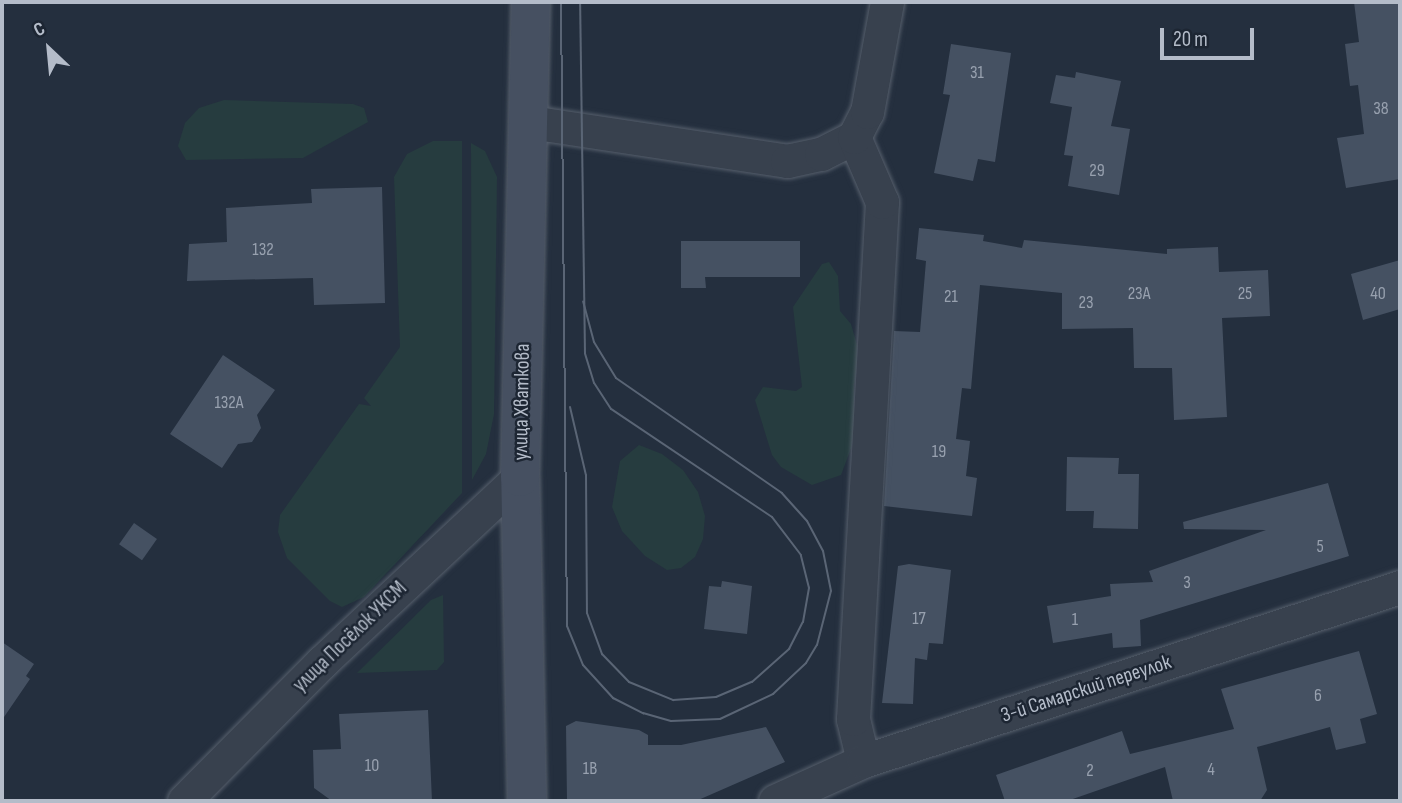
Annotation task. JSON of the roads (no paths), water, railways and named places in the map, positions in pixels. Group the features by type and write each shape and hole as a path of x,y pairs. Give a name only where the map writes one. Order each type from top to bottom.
{"main road":[{"name":"улица Хваткова","path":"527,801 520,477 531,2"}],"street":[{"path":"530,122 787,161 821,154 854,137 867,112 887,2"},
{"path":"854,137 882,202 853,719 863,761"},
{"name":"улица Посёлок УКСМ","path":"184,801 322,662 520,477"},
{"name":"3-й Самарский переулок","path":"775,801 863,761 1400,587"}],"tram line":[{"path":"561,2 567,626 583,665 613,698 643,713 671,721 720,719 773,694 806,663 817,645 831,591 823,551 807,521 782,493 616,378 594,342 583,301"},
{"path":"570,407 586,475 587,613 602,654 629,682 673,700 716,697 752,682 789,649 803,622 809,588 801,555 772,517 611,409 594,383 585,353 580,2"}]}
